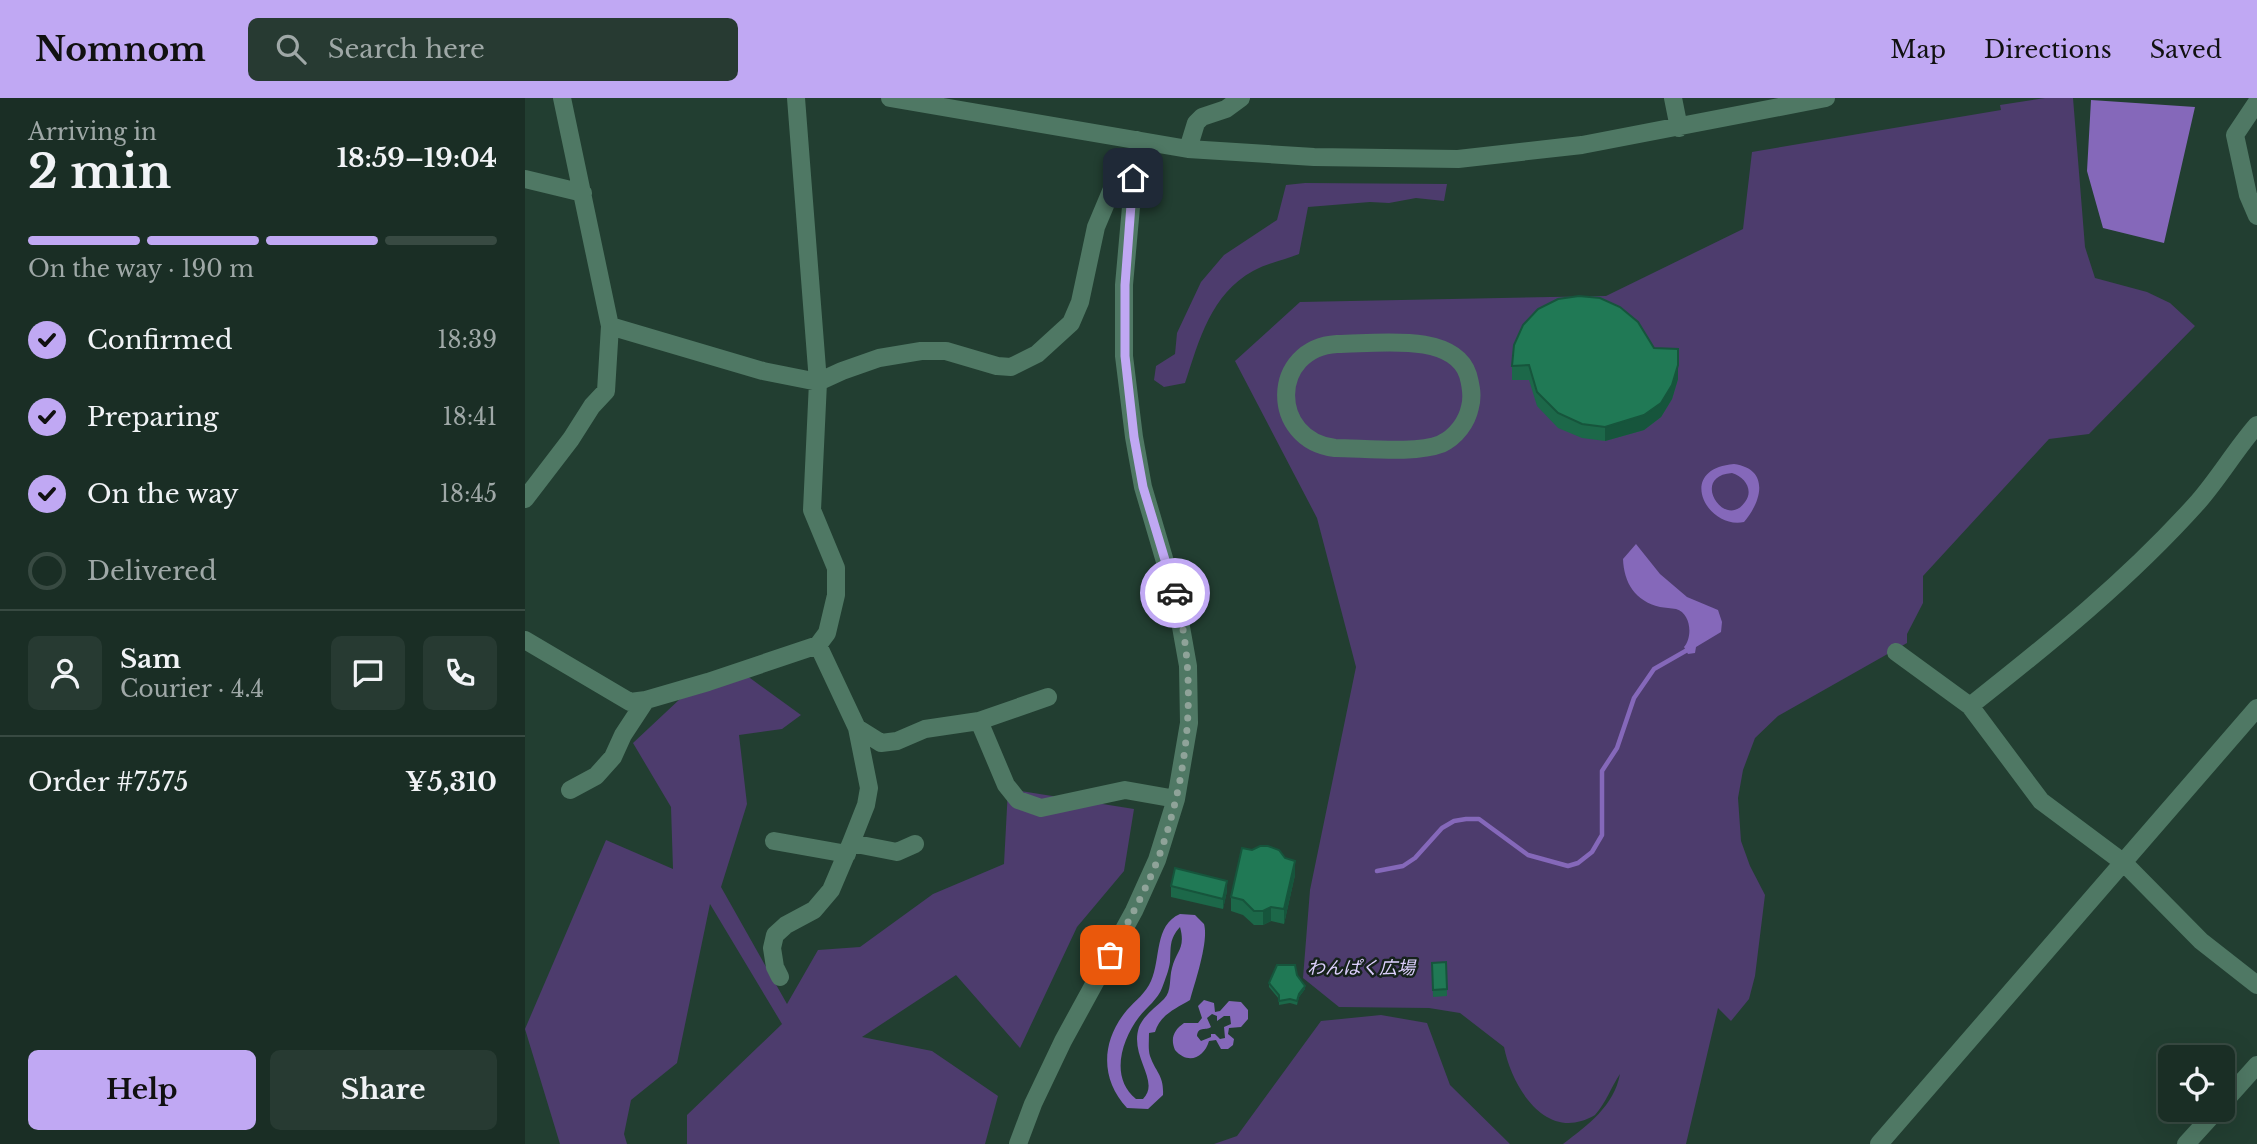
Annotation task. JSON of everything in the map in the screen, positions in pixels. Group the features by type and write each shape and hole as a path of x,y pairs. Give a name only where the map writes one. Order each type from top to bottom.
{"street":[{"path":"525,499 571,439 592,406 606,391 610,326 562,98"},
{"path":"525,640 631,702 646,700 818,645 827,632 836,595 836,568 812,510 818,382 796,98"},
{"path":"890,98 1188,149 1314,157 1458,159 1582,145 1826,98"},
{"path":"1188,149 1196,122 1241,98"},
{"path":"1673,98 1679,128"},
{"path":"2257,102 2235,135 2248,195 2257,216"},
{"path":"1018,1144 1033,1104 1063,1041 1139,901 1157,860 1176,799 1189,723 1188,666 1176,599 1143,487 1134,437 1125,356 1125,285 1137,140"},
{"path":"610,326 763,371 818,382 879,358 921,351 946,351 997,366 1011,367 1037,354 1071,324 1080,302 1096,227 1117,177 1133,178"},
{"path":"525,179 583,193"},
{"path":"1337,344 1430,344 1453,354 1466,369 1471,387 1471,403 1461,427 1441,444 1418,448 1335,448 1309,439 1298,430 1287,410 1290,373 1306,354 1315,348 1337,344"},
{"path":"1970,706 2068,628 2130,573 2199,500 2257,425"},
{"path":"780,977 775,968 772,948 775,935 786,925 814,911 831,890 866,805 869,788 857,728 818,645"},
{"path":"1896,652 1970,706 2041,801 2124,863 2201,941 2257,985"},
{"path":"857,728 881,743 897,741 925,729 979,721 1048,697"},
{"path":"571,790 596,776 613,757 623,735 646,700"},
{"path":"1879,1144 2257,708"},
{"path":"979,721 1006,785 1018,800 1041,808 1125,790 1176,799"},
{"path":"774,841 897,852 915,844"},
{"path":"2235,1090 2257,1065"},
{"path":"2186,1144 2206,1122"}],"green space":[{"name":"わんぱく広場","path":"2045,98 2073,98 2085,247 2095,278 2147,292 2170,303 2195,326 2089,434 2049,439 1923,576 1923,603 1907,634 1907,643 1778,716 1755,738 1743,770 1738,798 1741,841 1765,895 1755,976 1749,999 1731,1021 1718,1008 1686,1144 1563,1144 1599,1114 1612,1096 1620,1074 1595,1115 1577,1122 1561,1122 1547,1117 1534,1107 1515,1079 1504,1047 1460,1013 1429,1008 1339,1007 1303,978 1310,890 1356,667 1317,518 1235,361 1300,302 1606,296 1743,229 1752,152 2001,110 2000,105"},
{"path":"1447,184 1444,201 1416,198 1389,203 1308,207 1299,254 1253,271 1227,292 1217,305 1202,335 1185,383 1164,387 1154,380 1156,366 1175,354 1177,333 1201,282 1224,255 1277,220 1286,185"},
{"path":"739,670 801,715 782,729 739,735 747,804 721,887 787,1004 818,950 860,947 933,894 1004,864 1008,789 1134,809 1124,871 1077,927 1020,1048 956,975 862,1037 932,1051 998,1096 985,1144 687,1144 687,1115 782,1024 710,904 677,1063 631,1100 624,1134 627,1144 560,1144 525,1029 606,840 673,869 671,807 633,743 681,698"},
{"path":"1381,1015 1427,1023 1450,1085 1510,1144 1214,1144 1237,1136 1321,1021"}],"shaded area":[{"path":"2091,100 2195,107 2164,243 2103,228 2087,171"},
{"path":"1734,464 1746,467 1758,479 1758,496 1744,522 1731,522 1719,517 1703,498 1701,487 1705,476 1716,468","holes":["1732,473 1747,484 1748,497 1737,509 1728,510 1715,500 1713,483 1719,476"]},
{"path":"1636,544 1660,574 1687,597 1718,610 1722,622 1721,632 1696,647 1695,653 1688,654 1684,647 1689,637 1685,615 1676,609 1660,607 1644,600 1629,583 1623,559"},
{"path":"1180,914 1195,915 1204,924 1205,941 1201,962 1190,1000 1169,1013 1160,1021 1155,1032 1149,1033 1149,1053 1161,1078 1163,1095 1148,1109 1127,1108 1112,1085 1108,1072 1108,1047 1118,1022 1151,981 1162,934 1172,919","holes":["1180,927 1182,934 1168,992 1139,1027 1138,1048 1149,1084 1143,1099 1136,1099 1123,1081 1123,1048 1139,1017 1160,992 1167,975 1172,939"]},
{"path":"1204,1000 1214,1003 1215,1012 1220,1011 1229,1001 1241,1002 1248,1010 1248,1019 1241,1027 1229,1028 1228,1034 1234,1039 1233,1045 1228,1049 1221,1049 1216,1040 1209,1041 1199,1055 1185,1057 1175,1050 1173,1038 1175,1031 1184,1023 1198,1023 1202,1018 1198,1006","holes":["1212,1014 1217,1016 1217,1021 1224,1016 1230,1016 1231,1024 1224,1027 1225,1038 1220,1039 1211,1034 1211,1037 1201,1041 1197,1036 1199,1031 1211,1027 1207,1018"]}],"building":[{"path":"1579,296 1600,298 1620,307 1638,322 1654,348 1678,349 1678,365 1672,385 1661,403 1644,415 1605,427 1582,424 1558,413 1537,392 1529,365 1512,366 1514,345 1523,325 1538,309 1558,299"},
{"path":"1260,846 1279,850 1285,858 1295,861 1284,909 1271,907 1254,911 1243,900 1231,897 1242,848 1252,850"},
{"path":"1175,868 1227,881 1223,899 1171,886"},
{"path":"1446,962 1447,989 1433,990 1432,963"},
{"path":"1277,965 1295,965 1297,975 1305,986 1297,1001 1279,1001 1279,995 1269,983"}],"waterway":[{"path":"1377,871 1403,866 1415,858 1442,828 1454,821 1466,819 1479,819 1528,855 1568,866 1578,863 1592,852 1602,835 1602,771 1617,748 1634,698 1654,669 1689,649"}],"way so far":[{"path":"1110,955 1157,860 1176,799 1189,723 1188,666 1175,593"}],"route":[{"path":"1133,178 1125,285 1125,356 1134,437 1143,487 1175,593"}]}
